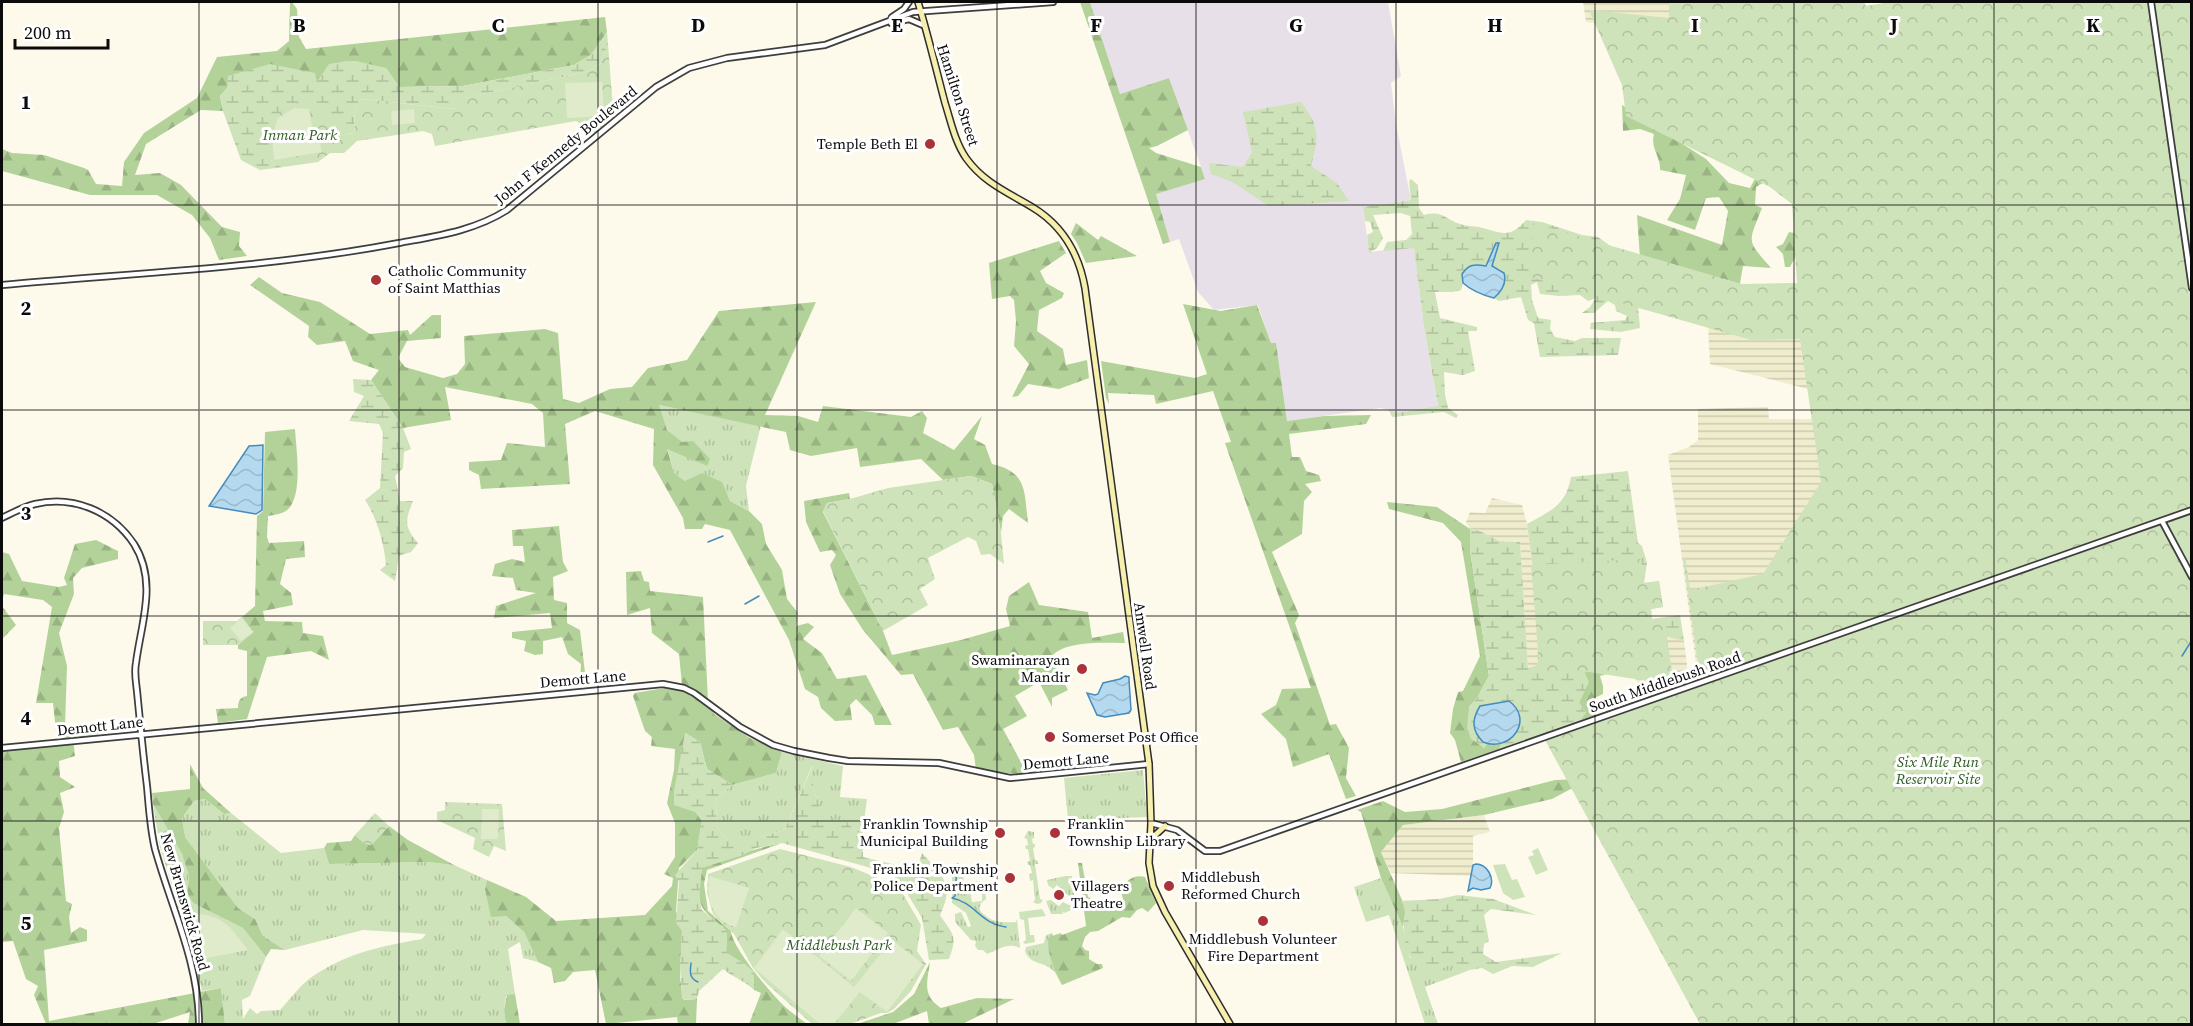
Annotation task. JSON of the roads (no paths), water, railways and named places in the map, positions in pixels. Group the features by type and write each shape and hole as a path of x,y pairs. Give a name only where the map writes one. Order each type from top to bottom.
{"main road":[{"name":"Hamilton Street","path":"918,2 952,126 966,158 990,183 1048,219 1061,232 1075,254"},
{"name":"Amwell Road","path":"1075,254 1082,273 1086,295 1149,764 1151,873 1159,902 1230,1024"},
{"path":"1150,840 1157,831 1165,826"}],"street":[{"path":"877,26 901,12 909,2"},
{"name":"John F Kennedy Boulevard","path":"2,285 329,256 460,231 486,222 507,210 656,87 678,73 719,59 825,45 906,14 921,11 1053,2"},
{"path":"2151,2 2192,288"},
{"path":"877,26 909,19 923,25"},
{"name":"New Brunswick Road","path":"2,518 35,504 54,501 86,506 108,516 135,545 143,562 147,585 145,614 135,670 149,816 155,846 192,964 198,997 199,1024"},
{"name":"South Middlebush Road","path":"1151,823 1165,826 1185,835 1205,851 1220,851 2192,510"},
{"path":"2162,521 2192,577"},
{"name":"Demott Lane","path":"2,748 663,684 684,688 694,693 740,727 773,745 829,758 848,761 939,763 1010,778 1149,764"}],"water":[{"path":"1496,243 1499,243 1492,266 1504,273 1505,280 1501,290 1494,298 1466,286 1463,283 1462,274 1472,265 1486,266"},
{"path":"263,445 262,510 256,514 209,506 249,446"},
{"path":"1125,676 1129,677 1131,710 1129,713 1105,717 1097,715 1087,693 1098,694 1103,683"},
{"path":"1509,701 1520,717 1516,733 1502,743 1483,742 1476,733 1474,724 1475,715 1480,706"},
{"path":"1473,865 1487,869 1491,876 1490,888 1481,890 1473,888 1468,891"}],"waterway":[{"path":"708,542 723,536"},
{"path":"745,604 759,596"},
{"path":"2182,656 2192,640"},
{"path":"957,865 955,896 952,898 967,904 997,925 1006,927"},
{"path":"691,963 690,972 698,982"}],"place":[{"name":"Temple Beth El","path":"930,144"},
{"name":"Catholic Community of Saint Matthias","path":"376,280"},
{"name":"Swaminarayan Mandir","path":"1082,669"},
{"name":"Somerset Post Office","path":"1050,737"},
{"name":"Franklin Township Municipal Building","path":"1000,833"},
{"name":"Franklin Township Library","path":"1055,833"},
{"name":"Franklin Township Police Department","path":"1010,878"},
{"name":"Middlebush Reformed Church","path":"1169,886"},
{"name":"Villagers Theatre","path":"1059,895"},
{"name":"Middlebush Volunteer Fire Department","path":"1263,921"}],"park label":[{"name":"Inman Park","path":"300,135"},
{"name":"Six Mile Run Reservoir Site","path":"1938,770"},
{"name":"Middlebush Park","path":"839,945"}]}
